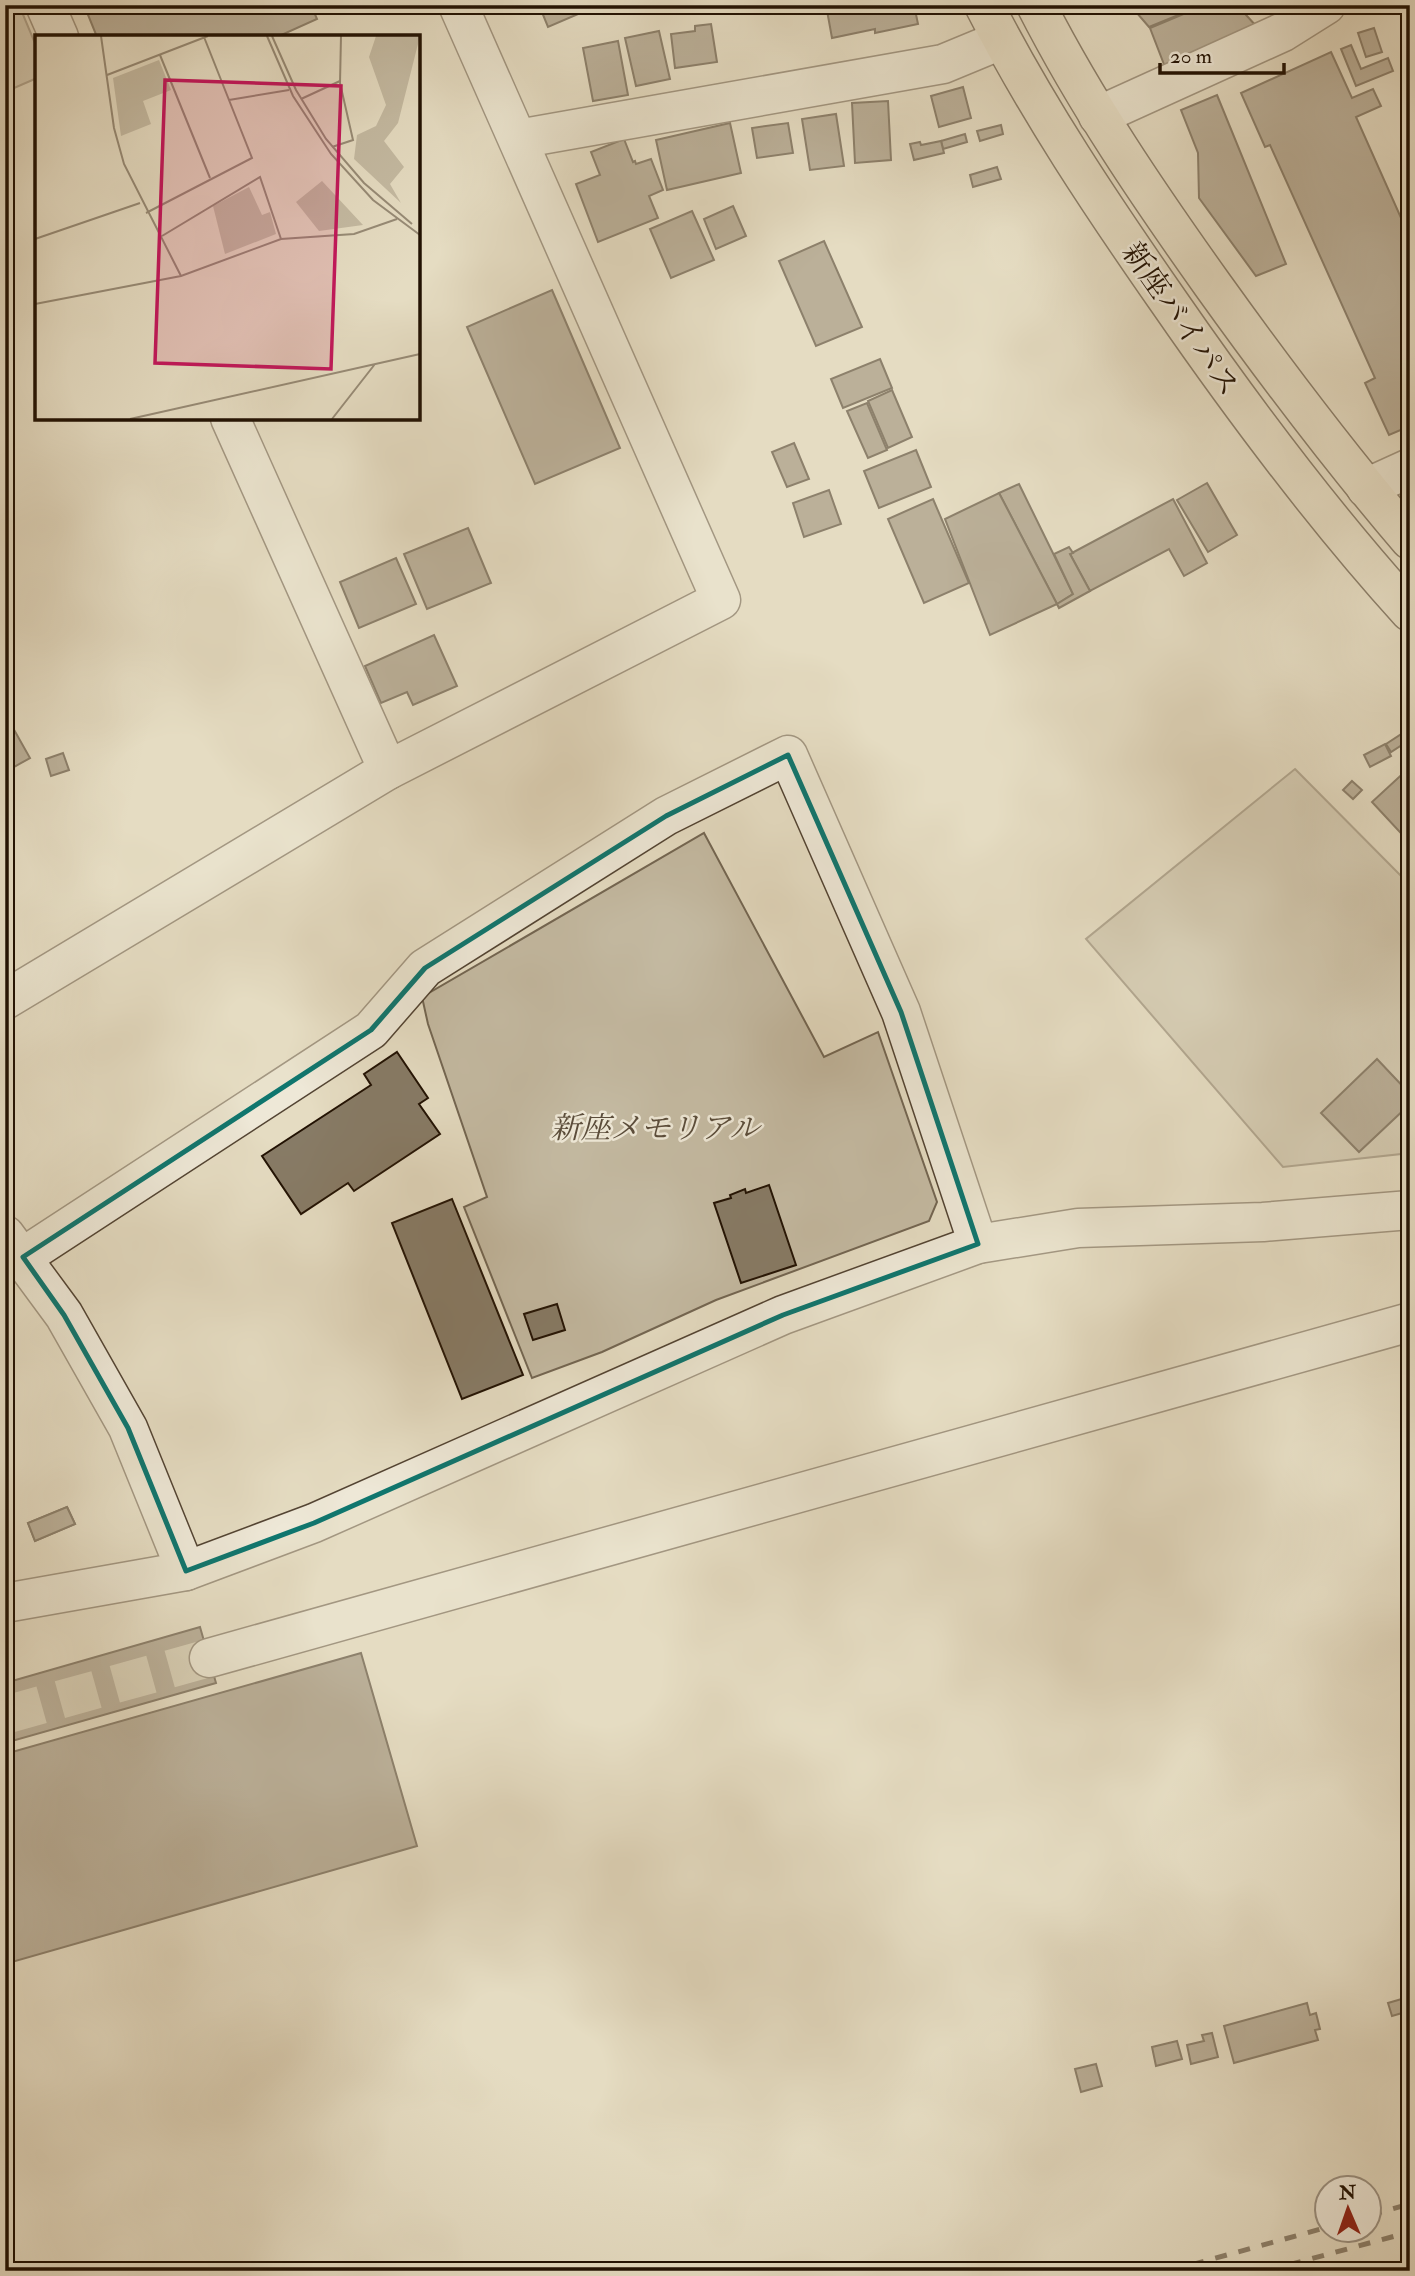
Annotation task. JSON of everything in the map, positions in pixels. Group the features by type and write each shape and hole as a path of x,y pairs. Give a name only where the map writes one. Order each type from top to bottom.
{"highway":[{"name":"新座バイパス","path":"984,5 1001,40 1065,148 1203,354 1339,530 1410,612"},
{"name":"新座バイパス","path":"1036,5 1098,116 1143,186 1305,412 1410,540"}],"street":[{"path":"45,5 59,35"},
{"path":"5,1000 388,770 721,600 458,5"},
{"path":"1098,116 1283,32 1326,5"},
{"path":"517,139 943,64 1001,40"},
{"path":"231,420 388,770"},
{"path":"1366,488 1410,468"},
{"path":"186,1571 128,1428 64,1315 14,1246 371,1030 425,968 666,816 788,755 901,1012 978,1244"},
{"path":"5,1603 186,1571 313,1523 783,1315 978,1244 1078,1228 1263,1222 1410,1210"},
{"path":"209,1658 1410,1322"}],"highlighted area":[{"path":"788,755 901,1012 978,1244 783,1315 314,1523 186,1571 128,1428 64,1315 23,1257 371,1030 425,968 666,816"}],"green space":[{"path":"5,5 19,5 35,43 35,79 5,92"},
{"path":"1295,769 1410,885 1410,1153 1283,1167 1086,939"},
{"name":"新座メモリアル","path":"704,833 824,1057 878,1032 937,1202 929,1221 716,1300 602,1352 532,1378 464,1207 487,1197 428,1024 422,997"}],"building":[{"path":"84,5 311,5 317,19 281,35 96,35"},
{"path":"539,5 599,5 548,27"},
{"path":"826,5 914,5 918,24 832,38"},
{"path":"1130,5 1203,5 1149,27"},
{"path":"1205,5 1237,5 1257,27 1165,67 1150,28"},
{"path":"711,24 717,62 675,68 671,34 695,31 695,26"},
{"path":"1374,28 1382,52 1366,57 1358,33"},
{"path":"659,31 670,79 636,86 625,38"},
{"path":"618,41 628,95 593,101 583,48"},
{"path":"1351,45 1361,69 1388,58 1393,71 1356,86 1341,49"},
{"path":"1331,52 1352,98 1373,89 1381,106 1356,117 1410,238 1410,426 1389,435 1365,383 1375,378 1270,145 1265,147 1241,93"},
{"path":"963,87 971,118 939,127 931,96"},
{"path":"1217,95 1286,264 1256,276 1199,198 1198,153 1181,110"},
{"path":"888,101 891,160 855,163 852,103"},
{"path":"836,114 844,166 810,170 802,119"},
{"path":"730,123 741,173 667,190 656,140"},
{"path":"788,123 793,153 757,158 752,128"},
{"path":"1001,125 1003,134 980,141 977,131"},
{"path":"965,134 967,142 943,149 941,141"},
{"path":"624,139 633,162 636,164 651,159 663,190 649,196 658,218 598,242 576,184 600,175 591,152"},
{"path":"941,141 944,153 914,160 910,144"},
{"path":"997,167 1001,179 973,187 970,175"},
{"path":"733,206 746,236 716,249 704,219"},
{"path":"692,211 714,260 671,278 650,229"},
{"path":"824,241 862,327 816,346 779,261"},
{"path":"552,290 620,448 535,484 467,327"},
{"path":"880,359 892,388 843,408 831,379"},
{"path":"892,390 912,437 888,448 868,401"},
{"path":"867,403 887,450 868,458 847,411"},
{"path":"794,443 809,479 787,487 772,452"},
{"path":"916,450 931,487 879,508 864,471"},
{"path":"1207,483 1237,535 1208,552 1177,500"},
{"path":"1019,484 1073,594 1057,604 999,493"},
{"path":"829,490 841,524 804,537 793,503"},
{"path":"999,493 1057,604 990,635 945,519"},
{"path":"933,499 969,583 924,603 888,519"},
{"path":"1173,499 1207,563 1184,576 1169,549 1090,591 1070,554"},
{"path":"468,528 491,583 427,609 404,554"},
{"path":"1069,547 1073,553 1070,554 1090,591 1059,608 1057,604 1073,594 1054,554"},
{"path":"396,558 416,604 359,628 340,582"},
{"path":"434,635 457,686 413,705 407,692 381,703 365,666"},
{"path":"8,719 30,758 5,772 5,720"},
{"path":"1403,733 1408,741 1391,752 1386,744"},
{"path":"1385,744 1391,756 1370,767 1364,755"},
{"path":"63,753 69,770 51,776 46,759"},
{"path":"1410,767 1410,843 1372,802"},
{"path":"1352,781 1362,790 1353,799 1343,790"},
{"path":"397,1052 428,1098 419,1104 440,1134 354,1191 348,1183 301,1214 262,1156 371,1085 364,1074"},
{"path":"1377,1059 1410,1094 1410,1104 1359,1152 1321,1113"},
{"path":"769,1185 796,1265 741,1283 714,1203 731,1198 730,1195 745,1189 746,1193"},
{"path":"452,1199 523,1375 462,1399 392,1223"},
{"path":"557,1304 565,1330 533,1340 524,1314"},
{"path":"67,1507 75,1524 35,1541 28,1523"},
{"path":"67,1507 75,1524 35,1541 28,1523"},
{"path":"200,1627 216,1683 5,1743 5,1683"},
{"path":"361,1653 417,1846 5,1964 5,1754"},
{"path":"1405,1998 1409,2011 1392,2016 1388,2003"},
{"path":"1307,2003 1310,2015 1316,2013 1320,2029 1315,2030 1318,2040 1234,2063 1224,2026"},
{"path":"1212,2033 1218,2057 1191,2064 1187,2045 1204,2041 1202,2035"},
{"path":"1177,2041 1182,2059 1156,2066 1152,2047"},
{"path":"1096,2064 1102,2086 1081,2092 1075,2069"}],"tunnel":[{"path":"5,1715 209,1658"}],"railway":[{"path":"1384,2211 1410,2204"},
{"path":"1169,2271 1314,2231"},
{"path":"1266,2271 1410,2232"}]}
